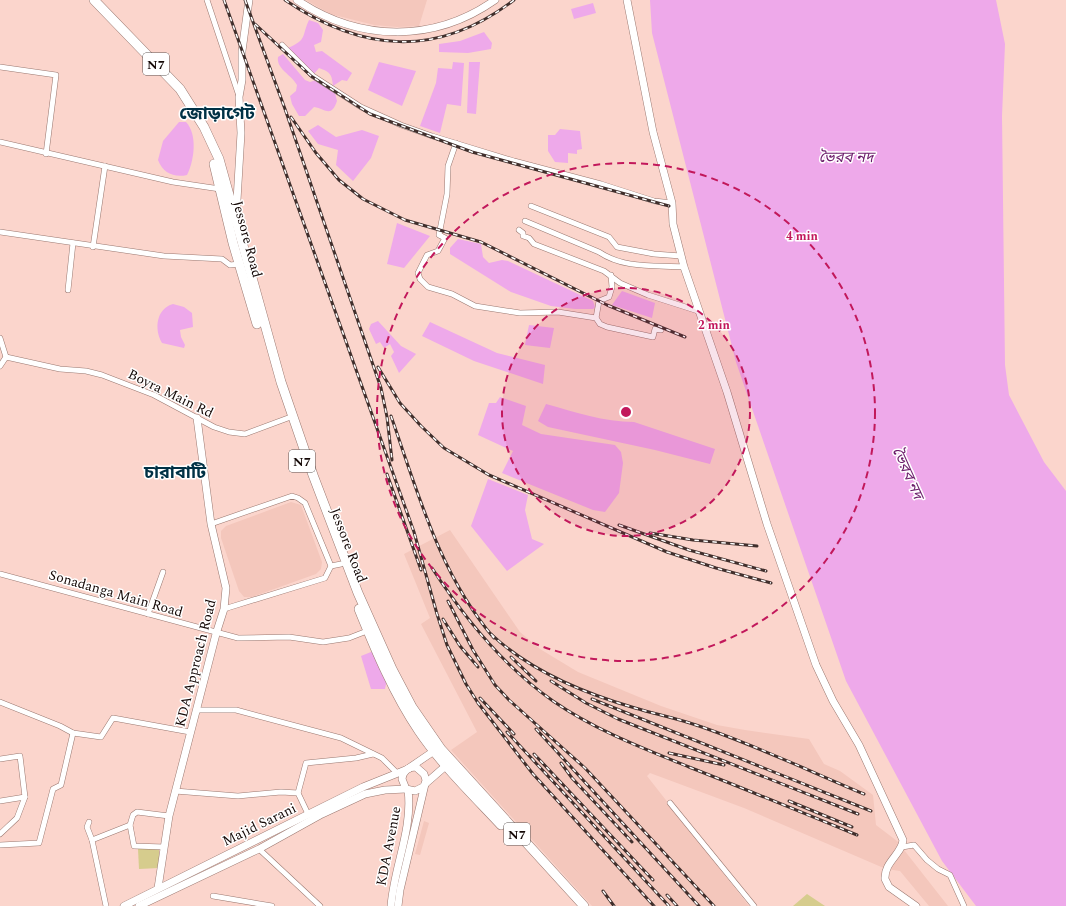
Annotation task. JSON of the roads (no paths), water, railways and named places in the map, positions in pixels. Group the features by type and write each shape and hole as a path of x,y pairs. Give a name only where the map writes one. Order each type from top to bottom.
{"highway":[{"name":"Jessore Road","path":"94,0 180,89 196,112 219,159 281,382 313,475 358,593 392,669 412,707 449,763 576,906"},
{"name":"Jessore Road","path":"208,136 233,243 275,382 341,564 368,631 407,712 434,751 449,763"},
{"name":"N7","path":"449,763 584,906"}],"street":[{"path":"207,0 239,97"},
{"path":"233,243 236,223 241,133 239,97 242,80 242,51 249,0"},
{"path":"297,0 332,20 360,28 386,32 412,32 439,27 464,18 495,0"},
{"path":"627,0 652,132 672,203 673,224 684,267 727,392 780,564 816,665 833,701 859,745 903,840 902,846 887,866 885,879 889,886 913,905"},
{"path":"282,45 313,76 361,107 432,136 514,161 601,184 654,201 672,203"},
{"path":"0,67 56,75 46,154"},
{"path":"0,142 46,154 173,182 220,189"},
{"path":"456,143 448,166 447,194 439,235 445,238 438,251 427,255 418,273 420,279 428,287 452,294 475,306 520,314 558,312 596,318"},
{"path":"93,247 105,166"},
{"path":"531,206 604,234 609,237 617,247 654,254 681,256"},
{"path":"525,221 621,262 641,266 684,267"},
{"path":"519,230 523,233 523,236 529,238 534,244 611,275 620,283 648,295 698,311"},
{"path":"0,232 93,247 164,256 222,259 230,265 239,264"},
{"path":"68,290 73,243"},
{"path":"611,275 612,287 608,297 599,301 596,318 600,324 607,327 653,337 655,328 661,330"},
{"path":"0,338 6,358 0,366"},
{"name":"Boyra Main Rd","path":"6,358 60,369 86,371 102,375 154,395 197,418 229,432 245,434 288,418"},
{"name":"KDA Approach Road","path":"158,888 169,816 216,634 224,609 226,588 210,524 197,418"},
{"path":"210,524 292,496 298,498 305,503 331,566 325,578 224,609"},
{"path":"331,566 341,564"},
{"path":"148,614 163,572"},
{"name":"Sonadanga Main Road","path":"0,574 216,634 238,638 289,637 323,642 349,638 368,631"},
{"path":"0,702 60,726 73,733 101,737 113,718 190,732"},
{"path":"196,710 236,710 341,738 382,758 396,772"},
{"path":"0,845 39,843 53,789 61,785 73,733"},
{"name":"Majid Sarani","path":"124,906 308,814 396,772 408,768 434,751"},
{"path":"308,814 298,793 306,763 356,758 373,754"},
{"path":"0,759 20,756 25,797 17,818 0,834"},
{"path":"398,906 400,890 424,785 426,777 422,771 416,767 408,768 404,772 402,779 407,789 415,791 424,785 449,763"},
{"name":"Majid Sarani","path":"139,906 259,849 322,814 365,794 385,790 407,789"},
{"name":"KDA Avenue","path":"391,906 392,889 408,823 407,789"},
{"path":"175,791 238,796 281,792 298,793"},
{"path":"0,801 25,797"},
{"path":"670,803 754,906"},
{"path":"164,847 134,846 130,825 136,812 169,816"},
{"path":"89,822 87,827 92,840 106,906"},
{"path":"92,840 130,825"},
{"path":"902,846 914,846 927,860 950,875 964,906"},
{"path":"259,849 320,906"},
{"path":"214,896 272,906"}],"water":[{"name":"ভৈরব নদ","path":"650,0 996,0 1005,44 1002,116 1005,365 1009,395 1044,462 1066,491 1066,906 976,906 942,861 846,681 736,362 652,33"},
{"path":"593,3 596,13 574,19 571,9"},
{"path":"309,20 318,23 323,30 321,42 314,45 316,52 322,51 352,73 347,81 342,80 333,86 331,76 328,72 319,68 314,74 288,48 301,40"},
{"path":"484,32 492,43 491,49 468,53 439,52 439,44 460,41"},
{"path":"283,54 305,80 310,82 316,80 335,93 337,101 333,109 328,111 314,107 305,116 299,116 292,104 290,96 296,91 297,85 279,65 278,57"},
{"path":"379,62 416,71 402,106 368,90"},
{"path":"453,62 464,63 461,106 447,104 440,133 420,126 436,83 438,68 452,69"},
{"path":"469,62 480,62 476,114 467,113"},
{"path":"179,122 186,122 190,127 194,148 187,175 182,176 170,174 163,168 158,160 163,141"},
{"path":"318,125 336,137 362,130 379,136 371,158 353,181 336,165 338,150 318,144 308,131"},
{"path":"560,129 580,131 582,149 577,150 577,154 568,153 568,163 555,162 548,151 548,135 555,135"},
{"path":"397,223 430,236 404,268 387,264"},
{"path":"458,239 481,244 483,257 489,263 502,260 508,261 593,301 595,307 593,309 575,309 551,306 511,292 450,254 450,248"},
{"path":"622,291 655,303 652,318 612,305"},
{"path":"173,304 184,307 192,313 193,327 180,330 181,337 185,345 184,348 162,343 159,338 157,326 160,315 163,310"},
{"path":"378,321 401,346 416,354 399,373 391,356 394,352 390,344 384,348 380,342 376,344 369,329 371,324"},
{"path":"430,322 497,353 545,365 543,384 474,361 422,336"},
{"path":"529,325 554,328 550,348 525,345"},
{"path":"500,397 526,406 522,425 541,434 615,445 621,452 623,463 619,493 605,512 593,510 502,473 513,451 478,435 489,403 496,403"},
{"path":"546,404 601,418 623,422 634,422 715,449 710,464 655,450 548,427 538,421"},
{"path":"488,479 528,495 525,510 532,539 544,544 507,571 471,526"},
{"path":"376,650 388,674 385,689 371,689 361,656"}],"railway":[{"path":"224,0 414,532 447,645 466,684 478,703 533,774 654,906"},
{"path":"245,0 285,109 381,388 387,417 392,460"},
{"path":"285,0 314,17 342,30 371,38 400,42 428,40 457,32 485,19 514,0"},
{"path":"255,24 311,76 370,114 472,152 669,206"},
{"path":"291,117 316,153 339,180 363,199 405,220 481,242 607,305 685,337"},
{"path":"378,367 400,403 421,426 444,448 489,475 667,552 716,568 771,583"},
{"path":"391,416 432,532 459,588 475,614 494,638"},
{"path":"387,474 421,570"},
{"path":"619,525 689,550 766,571"},
{"path":"650,533 693,540 757,546"},
{"path":"432,568 458,605 501,657 518,673 553,701 585,721 636,745 857,835"},
{"path":"448,601 473,650 495,685 509,700 585,768 714,906"},
{"path":"443,619 460,646 478,667"},
{"path":"491,634 506,647 540,670 577,688 615,702 717,732 864,794"},
{"path":"511,657 536,681"},
{"path":"551,681 586,703 618,719 858,814"},
{"path":"480,698 514,734"},
{"path":"592,699 871,811"},
{"path":"536,729 699,906"},
{"path":"507,732 669,906"},
{"path":"669,753 724,765"},
{"path":"534,754 653,880"},
{"path":"561,763 572,778 632,842"},
{"path":"789,801 852,827"},
{"path":"603,891 614,906"},
{"path":"667,895 677,906"}],"district":[{"name":"জোড়াগেট","path":"217,113"},
{"name":"চারাবাটি","path":"175,472"}]}
